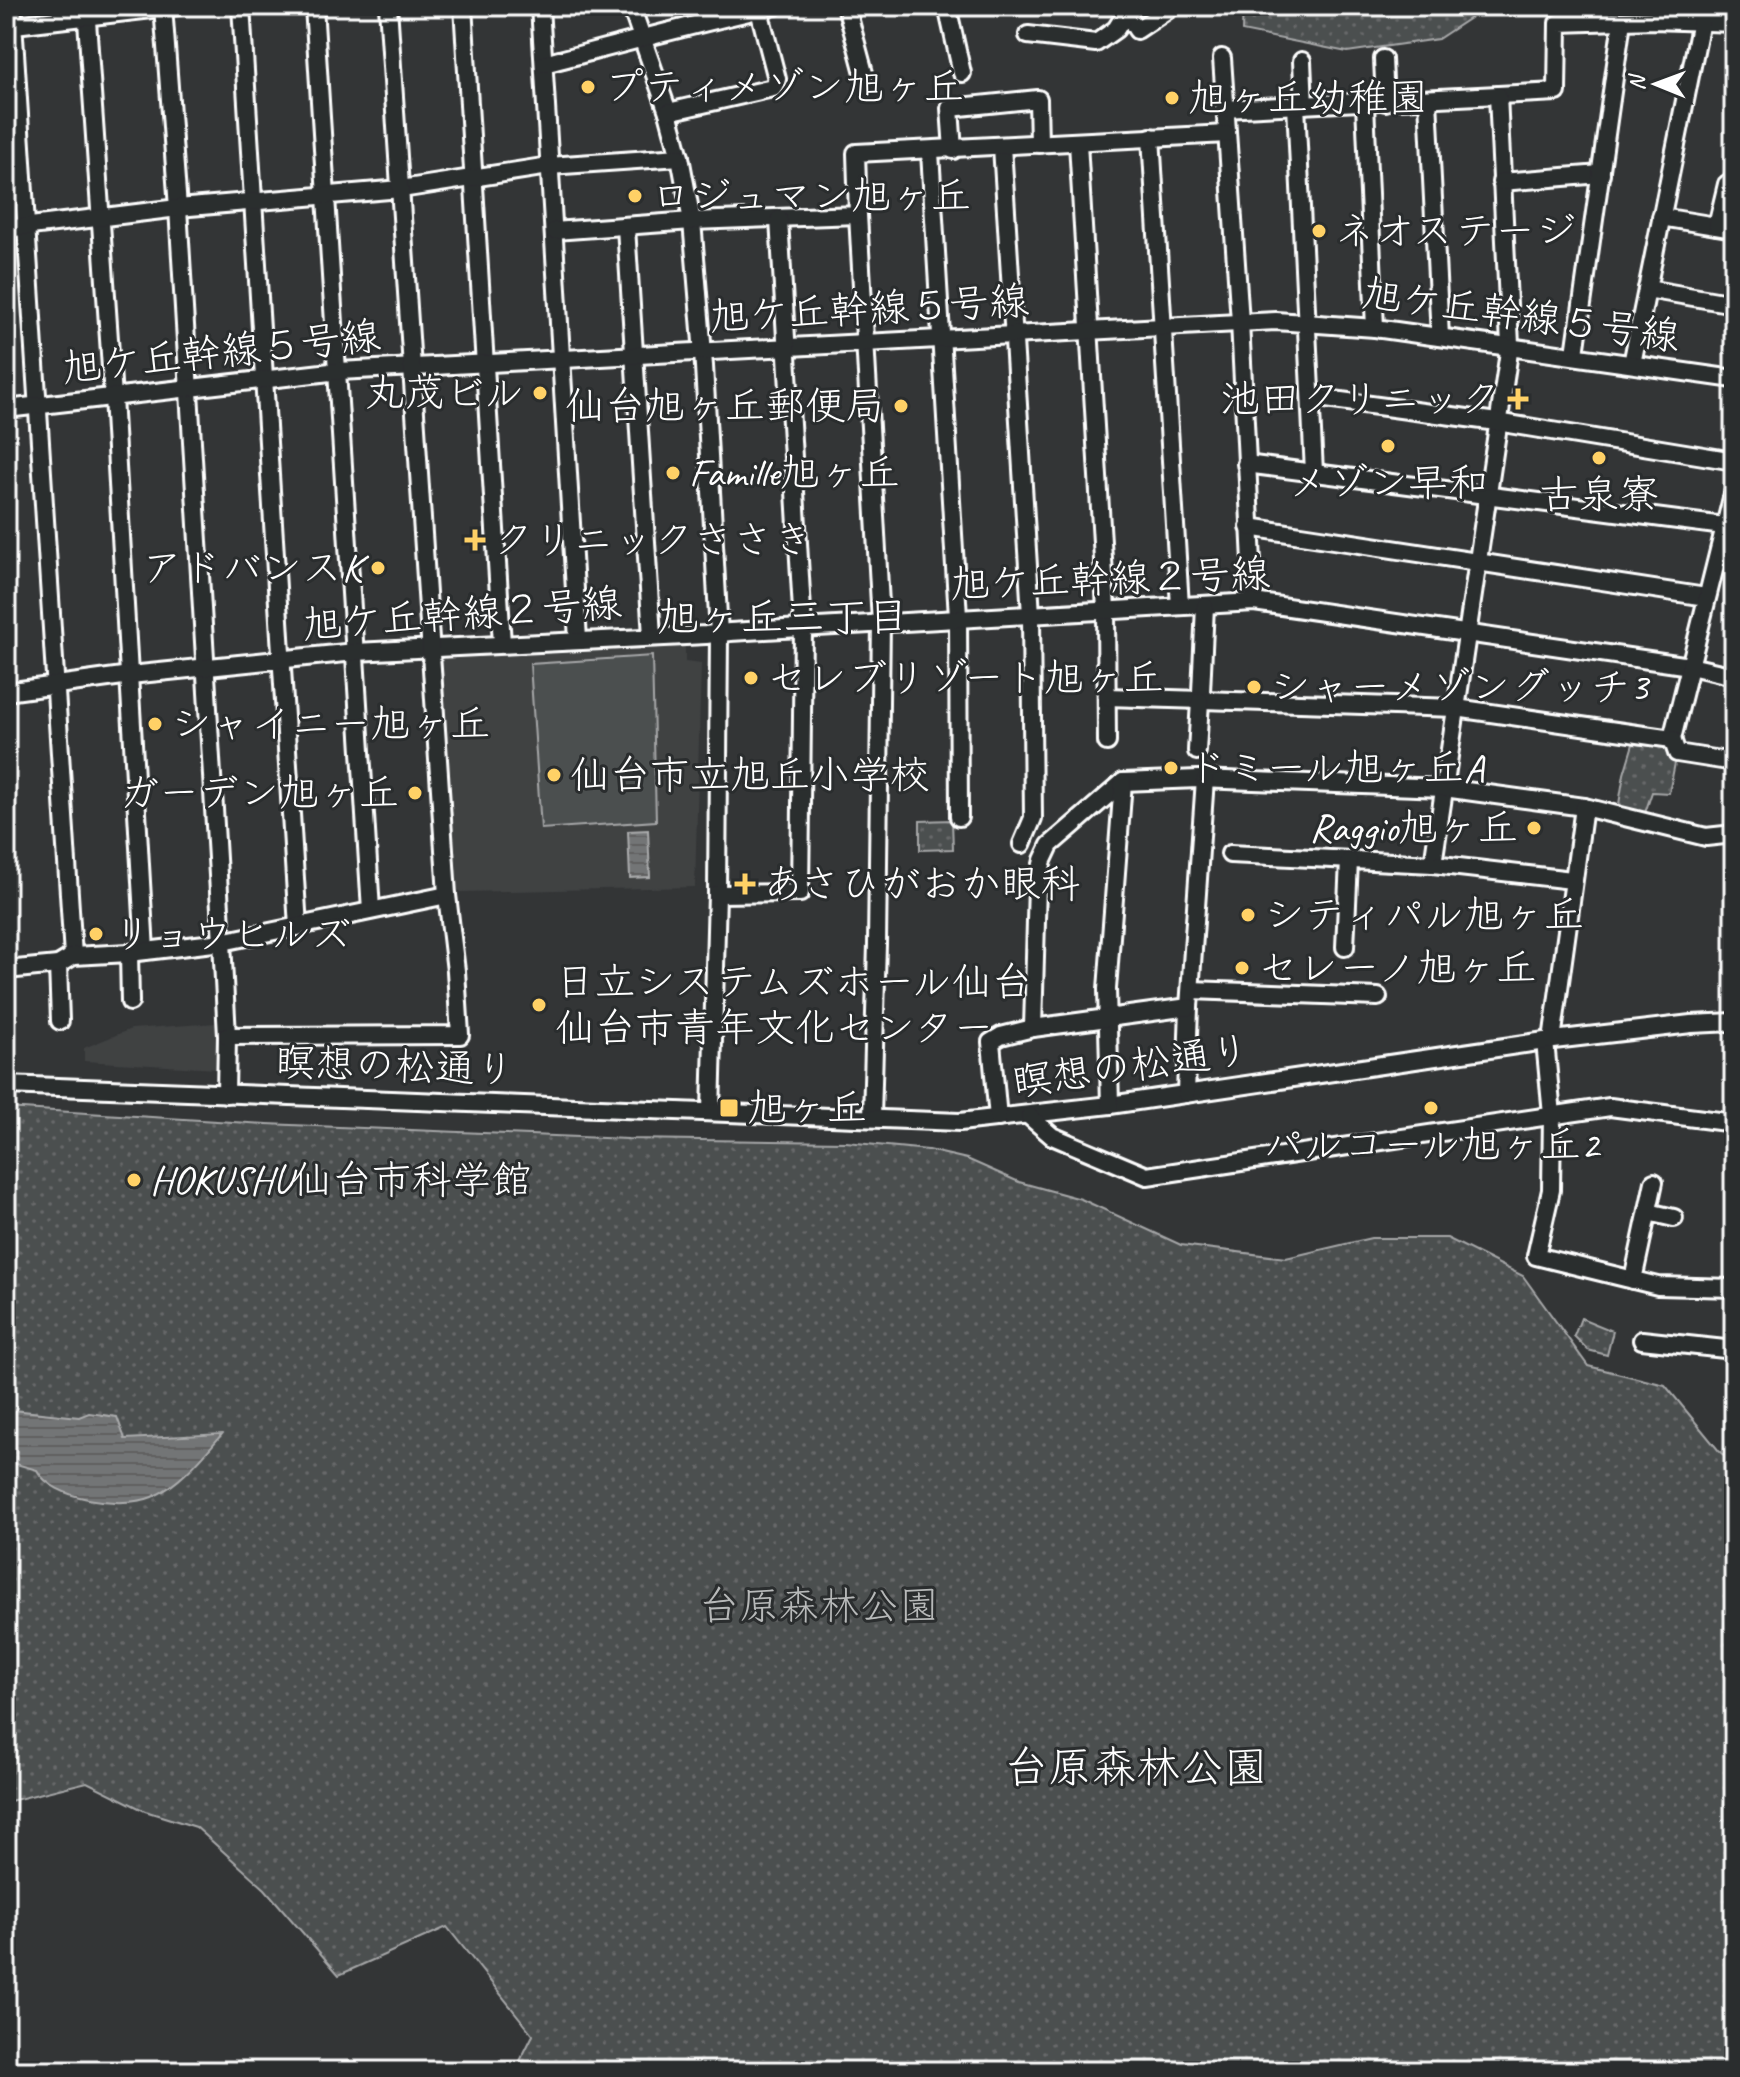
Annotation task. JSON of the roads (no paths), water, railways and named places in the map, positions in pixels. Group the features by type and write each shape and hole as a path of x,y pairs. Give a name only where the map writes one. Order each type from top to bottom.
{"street":[{"path":"12,6 10,26 27,227 73,956"},
{"path":"241,6 298,927"},
{"path":"314,6 371,910"},
{"path":"227,1036 460,1035 447,895 388,6"},
{"path":"463,6 502,644"},
{"path":"540,6 578,640"},
{"path":"631,6 668,112 680,157 692,221 703,351 719,634 711,1112"},
{"path":"846,6 864,73"},
{"path":"947,6 962,73"},
{"path":"1124,9 1137,30 1173,6"},
{"path":"10,26 87,11 168,7 222,942 227,1036 226,1094"},
{"path":"544,64 631,43 740,11 767,8 777,79 773,88 668,112"},
{"path":"1028,35 1096,43 1116,29 1124,9"},
{"path":"87,11 130,675 137,952 130,1002"},
{"path":"1224,109 1557,92 1558,23 1622,21 1655,13 1734,23"},
{"path":"1575,354 1622,21"},
{"path":"1632,364 1701,21"},
{"path":"1222,58 1240,322 1254,602"},
{"path":"1383,59 1385,102"},
{"path":"1302,61 1300,105 1314,472"},
{"path":"1433,864 1510,345 1498,95"},
{"path":"953,150 950,108 1038,99 1039,144"},
{"path":"1428,100 1440,337"},
{"path":"1365,104 1375,328"},
{"path":"872,1117 881,622 856,153 930,152 1227,134"},
{"path":"1151,137 1180,606"},
{"path":"1078,143 1106,609 1107,742"},
{"path":"1002,146 1031,615 1033,818 1022,844"},
{"path":"930,152 958,617 959,817"},
{"path":"6,229 178,208 401,189 549,166 680,157"},
{"path":"1501,182 1601,174"},
{"path":"1661,217 1726,227 1727,184 1734,185"},
{"path":"554,231 692,221 858,215"},
{"path":"717,894 800,893 803,628 779,219"},
{"path":"626,227 652,636"},
{"path":"1647,289 1734,304"},
{"name":"旭ケ丘幹線５号線","path":"6,409 339,371 1240,322 1308,321 1375,328 1734,379"},
{"path":"1311,397 1497,422 1734,461"},
{"path":"1246,464 1724,526"},
{"path":"1734,490 1672,739 1677,753 1734,762"},
{"path":"1249,527 1706,597"},
{"name":"旭ケ丘幹線２号線","path":"6,692 130,675 355,652 1254,602 1690,666 1734,676"},
{"path":"1197,751 1205,606"},
{"path":"1107,697 1200,697 1456,708 1672,739"},
{"path":"1186,1094 1205,779"},
{"path":"1033,1028 1037,885 1043,860 1050,845 1123,782 1205,779 1444,788 1584,807 1706,837 1734,834"},
{"path":"1110,1105 1107,989 1123,782"},
{"path":"1584,807 1549,1040 1551,1190 1536,1256 1658,1286 1734,1288"},
{"path":"1230,854 1433,864 1572,880"},
{"path":"1345,947 1349,861"},
{"path":"6,970 58,965 73,956 222,942 447,895"},
{"path":"58,965 60,1021"},
{"path":"1191,990 1378,997"},
{"path":"998,1118 991,1042 1001,1036 1033,1028 1189,1007"},
{"name":"瞑想の松通り","path":"6,1085 960,1122 1110,1105 1549,1040 1734,1022"},
{"path":"1029,1116 1052,1136 1147,1176 1610,1107 1734,1123"},
{"path":"1633,1280 1654,1182"},
{"path":"1648,1212 1674,1218"},
{"path":"1642,1340 1734,1350"}],"place":[{"name":"プティメゾン旭ヶ丘","path":"588,87"},
{"name":"旭ヶ丘幼稚園","path":"1172,98"},
{"name":"ロジュマン旭ヶ丘","path":"635,196"},
{"name":"ネオステージ","path":"1319,231"},
{"name":"丸茂ビル","path":"540,393"},
{"name":"池田クリニック","path":"1518,399"},
{"name":"仙台旭ヶ丘郵便局","path":"901,406"},
{"name":"メゾン早和","path":"1388,446"},
{"name":"古泉寮","path":"1599,458"},
{"name":"Famille旭ヶ丘","path":"673,473"},
{"name":"クリニックささき","path":"475,540"},
{"name":"アドバンスK","path":"378,568"},
{"name":"セレブリゾート旭ヶ丘","path":"751,678"},
{"name":"シャーメゾングッチ3","path":"1254,687"},
{"name":"シャイニー旭ヶ丘","path":"155,724"},
{"name":"ドミール旭ヶ丘A","path":"1171,768"},
{"name":"仙台市立旭丘小学校","path":"554,775"},
{"name":"ガーデン旭ヶ丘","path":"415,793"},
{"name":"Raggio旭ヶ丘","path":"1534,828"},
{"name":"あさひがおか眼科","path":"745,884"},
{"name":"シティパル旭ヶ丘","path":"1248,915"},
{"name":"リョウヒルズ","path":"96,934"},
{"name":"セレーノ旭ヶ丘","path":"1242,968"},
{"name":"日立システムズホール仙台 仙台市青年文化センター","path":"539,1005"},
{"name":"旭ヶ丘","path":"729,1108"},
{"name":"パルコール旭ヶ丘2","path":"1431,1108"},
{"name":"HOKUSHU仙台市科学館","path":"134,1180"}],"district":[{"name":"旭ヶ丘三丁目","path":"783,617"},
{"name":"台原森林公園","path":"1136,1767"}]}
